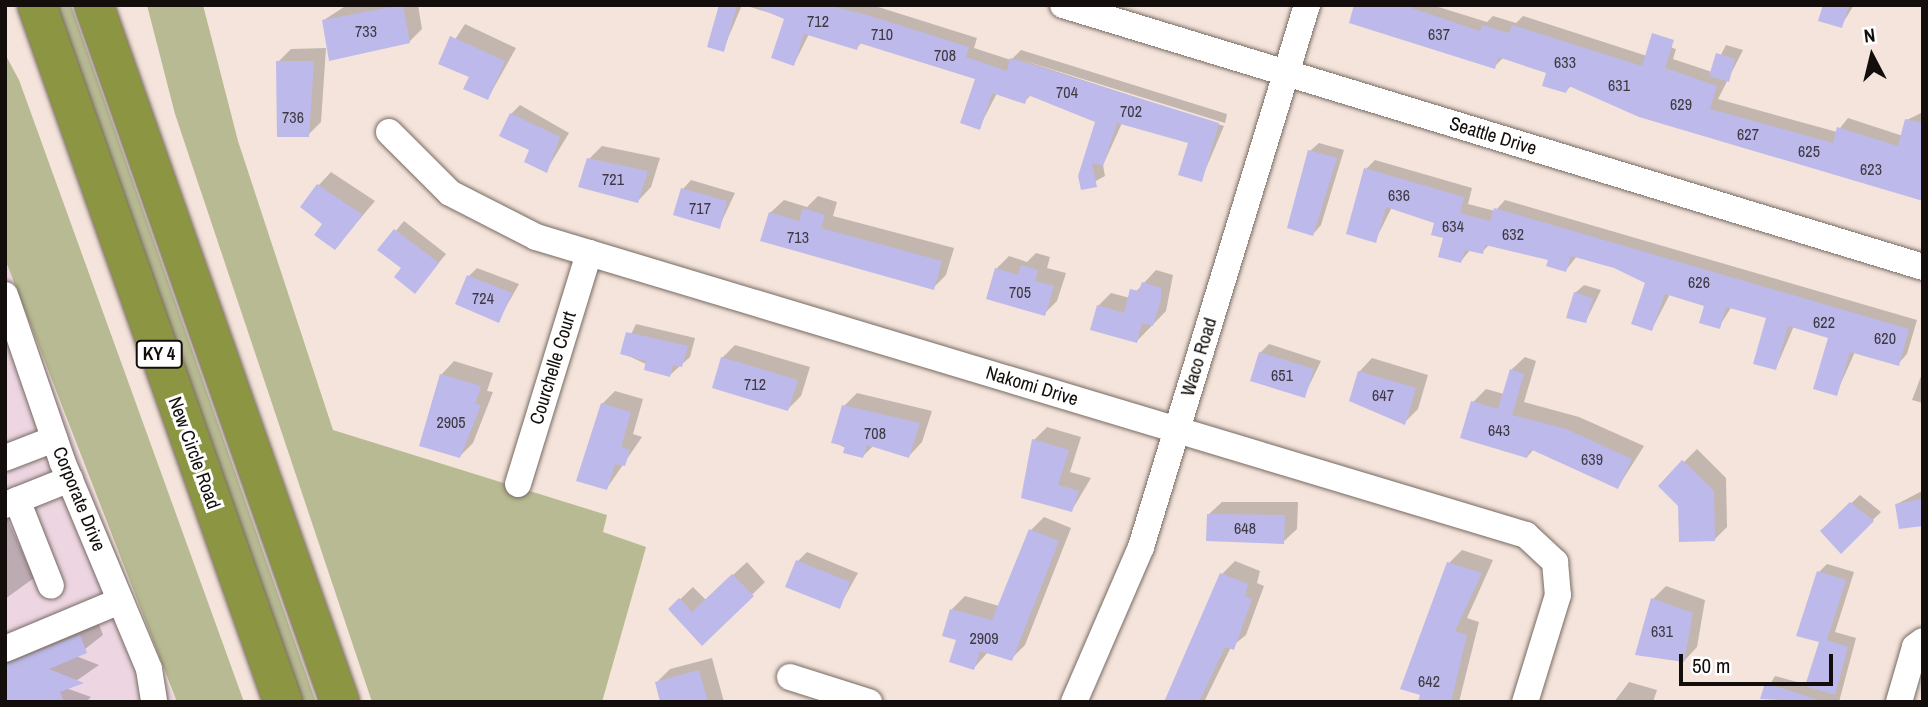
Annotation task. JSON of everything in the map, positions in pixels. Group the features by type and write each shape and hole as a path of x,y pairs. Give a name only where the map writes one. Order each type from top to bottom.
{"highway":[{"path":"9,5 125,258"},
{"name":"New Circle Road","path":"37,5 283,702"},
{"name":"KY 4","path":"94,5 340,702"},
{"path":"122,5 174,232"}],"street":[{"name":"Seattle Drive","path":"1063,5 1923,267"},
{"name":"Waco Road","path":"1074,702 1141,547 1307,5"},
{"name":"Nakomi Drive","path":"389,132 430,177 480,213 589,253 1177,429 1541,544 1558,571 1558,595 1525,702"},
{"name":"Courchelle Court","path":"518,484 589,253"},
{"name":"Corporate Drive","path":"5,295 69,479 149,669 155,702"},
{"path":"6,455 54,439"},
{"path":"51,586 11,502 69,479"},
{"path":"5,649 120,601"},
{"path":"1899,702 1923,641"},
{"path":"790,677 869,702"}],"shaded area":[{"path":"5,259 161,671 177,702 5,702"}],"green space":[{"path":"48,5 71,5 316,702 294,702"},
{"path":"147,5 203,5 238,141 333,430 607,515 603,532 646,547 602,702 372,702 175,114"},
{"path":"5,54 19,80 244,702 177,702 5,259"}],"building":[{"path":"403,5 410,43 329,61 322,20"},
{"path":"719,5 737,5 724,52 707,47"},
{"path":"752,5 825,5 864,14 969,47 966,57 1007,71 1010,58 1219,123 1202,182 1178,175 1188,143 1117,123 1103,166 1092,163 1097,187 1081,190 1078,176 1095,122 1028,95 1025,104 992,93 980,130 960,123 975,79 859,43 857,50 804,34 794,66 771,58 784,19"},
{"path":"1354,5 1403,5 1480,31 1482,25 1509,33 1512,25 1642,66 1652,33 1674,40 1665,68 1717,86 1710,109 1833,143 1837,127 1898,146 1905,119 1923,123 1923,201 1639,117 1569,86 1566,93 1542,86 1546,73 1498,57 1495,69 1349,23"},
{"path":"1823,5 1849,5 1842,28 1818,21"},
{"path":"450,36 505,61 488,100 463,89 469,77 438,64"},
{"path":"1716,53 1735,59 1729,82 1709,76"},
{"path":"276,61 314,61 309,137 277,137"},
{"path":"510,113 560,137 547,173 524,162 529,150 499,136"},
{"path":"1308,150 1337,158 1313,236 1287,228"},
{"path":"587,158 648,171 638,203 578,187"},
{"path":"1364,168 1464,197 1460,213 1490,221 1494,208 1909,329 1899,366 1850,352 1837,396 1813,389 1828,338 1788,326 1776,370 1753,364 1766,318 1726,307 1720,329 1699,323 1704,306 1665,294 1652,331 1631,324 1645,283 1614,268 1571,256 1566,272 1546,266 1548,260 1485,245 1483,254 1465,250 1461,263 1438,257 1443,238 1431,235 1434,223 1386,207 1376,243 1346,234"},
{"path":"317,184 363,215 335,250 314,235 322,224 300,207"},
{"path":"681,188 727,201 720,229 673,215"},
{"path":"803,208 825,215 821,228 942,261 934,290 760,241 769,212 799,221"},
{"path":"394,229 439,263 415,294 394,277 401,268 377,250"},
{"path":"1021,265 1038,270 1035,281 1054,286 1045,316 986,299 995,268 1018,275"},
{"path":"467,275 512,293 499,323 455,304"},
{"path":"1142,282 1161,288 1161,299 1153,326 1142,323 1137,343 1090,330 1097,305 1124,313 1130,289 1139,291"},
{"path":"1574,292 1593,298 1586,323 1566,318"},
{"path":"626,332 688,346 682,367 673,365 670,377 644,370 646,361 620,354"},
{"path":"1259,352 1314,369 1305,398 1250,381"},
{"path":"721,357 798,380 788,411 712,388"},
{"path":"1510,369 1524,374 1512,415 1566,429 1632,459 1618,489 1530,449 1527,458 1460,438 1471,401 1498,409"},
{"path":"1358,371 1416,388 1405,425 1349,401"},
{"path":"440,374 481,386 475,404 481,405 460,458 419,446"},
{"path":"601,403 631,412 621,447 630,450 625,466 615,464 607,490 576,481"},
{"path":"842,405 920,423 909,458 867,445 863,458 843,453 845,446 831,443"},
{"path":"1032,439 1069,450 1058,485 1079,491 1072,512 1021,498"},
{"path":"1682,460 1714,491 1715,541 1679,542 1678,506 1658,486"},
{"path":"1923,499 1923,526 1899,529 1895,504"},
{"path":"1850,502 1874,521 1841,554 1820,531"},
{"path":"1207,514 1285,515 1284,544 1206,541"},
{"path":"1029,529 1059,541 1012,661 980,651 974,670 949,662 956,640 942,636 950,609 992,620"},
{"path":"796,560 850,582 840,609 785,587"},
{"path":"1447,562 1482,573 1455,631 1467,635 1451,702 1418,702 1420,695 1400,689"},
{"path":"1817,571 1846,580 1827,640 1848,647 1835,695 1805,686 1819,642 1796,636"},
{"path":"1220,573 1248,584 1245,596 1252,599 1234,650 1225,647 1199,702 1164,702"},
{"path":"732,574 754,596 702,646 668,609 679,598 692,612"},
{"path":"1651,598 1693,613 1684,662 1635,655"},
{"path":"80,635 87,653 49,669 84,683 60,692 64,702 5,702 5,664"},
{"path":"699,670 708,702 660,702 655,682"},
{"path":"1765,683 1816,699 1815,702 1760,699"}]}
